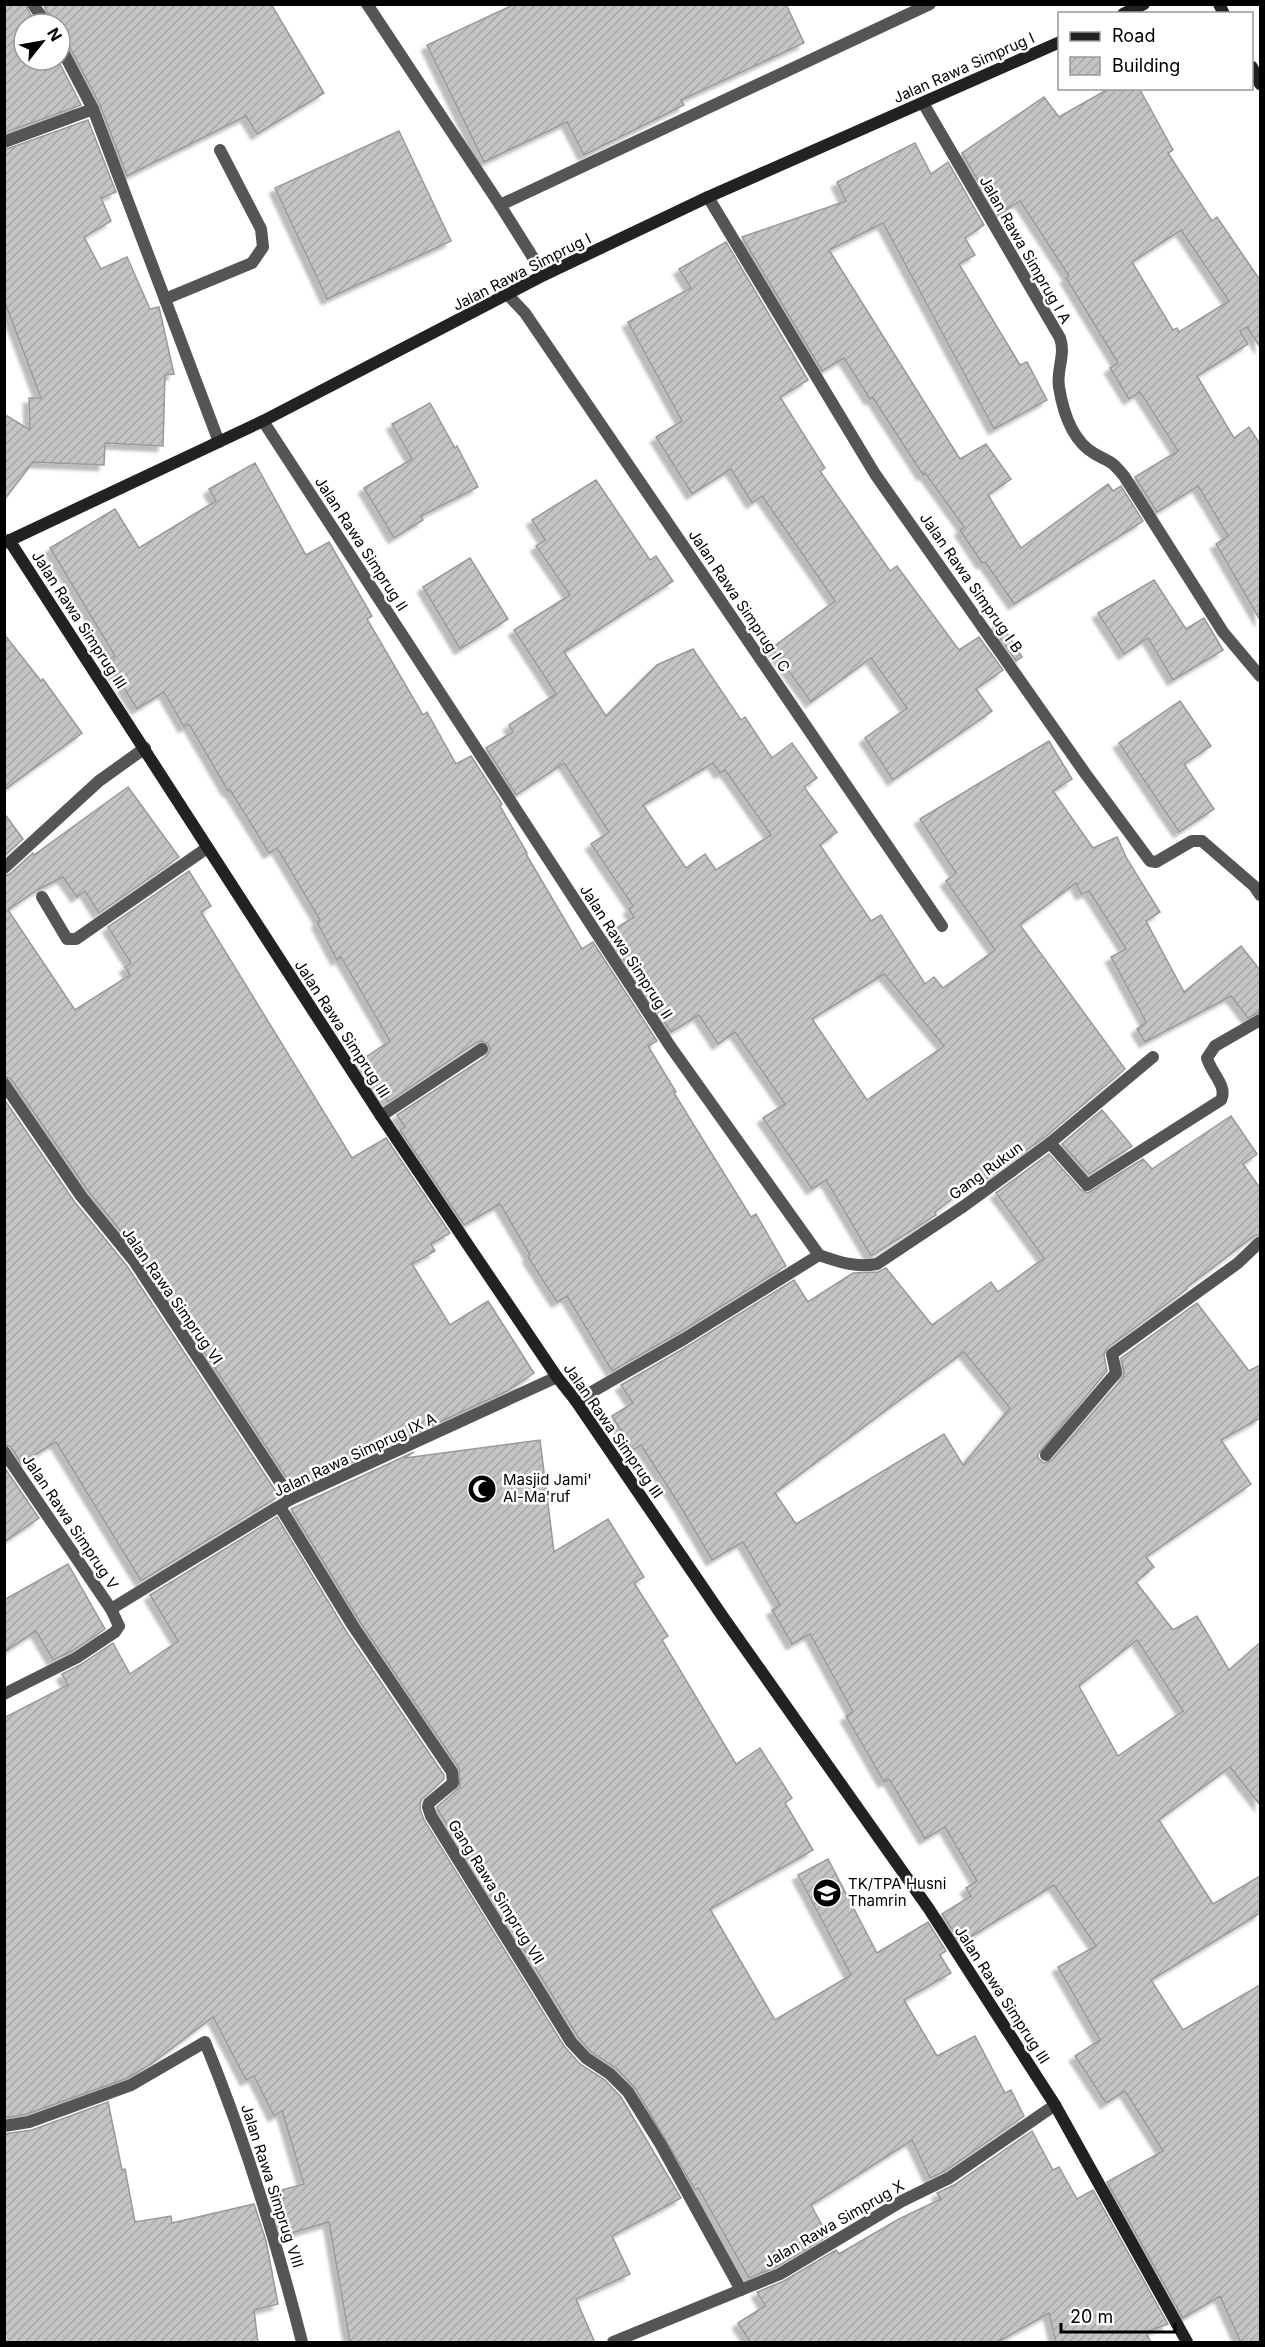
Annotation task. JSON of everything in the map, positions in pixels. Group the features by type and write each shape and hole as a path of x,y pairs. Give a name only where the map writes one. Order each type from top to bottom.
{"street":[{"path":"367,4 544,275"},
{"path":"500,205 930,4"},
{"path":"1127,12 1143,4"},
{"name":"Jalan Rawa Simprug I","path":"7,542 263,421 544,275 708,197 1058,42"},
{"path":"72,69 93,109 219,442"},
{"name":"Jalan Rawa Simprug I A","path":"923,103 1060,338 1064,348 1058,380 1061,401 1070,429 1093,453 1112,462 1124,476 1223,632 1260,676"},
{"path":"4,142 93,109"},
{"path":"165,299 252,262 263,247 261,229 220,150"},
{"name":"Jalan Rawa Simprug I B","path":"708,197 875,474 1085,773 1150,861 1156,862 1192,841 1202,841 1254,886 1260,895"},
{"name":"Jalan Rawa Simprug I C","path":"508,295 525,313 942,926"},
{"name":"Jalan Rawa Simprug II","path":"263,421 670,1046 819,1255"},
{"name":"Jalan Rawa Simprug III","path":"7,542 145,748 381,1116 557,1377 576,1401 723,1617 929,1909 1055,2105 1187,2343"},
{"path":"4,868 99,781 145,748"},
{"path":"42,897 67,939 76,939 207,848"},
{"path":"1050,1143 1087,1185 1221,1100 1224,1094 1223,1088 1207,1059 1215,1046 1260,1020"},
{"path":"381,1116 482,1049"},
{"name":"Gang Rukun","path":"819,1255 846,1264 864,1266 877,1263 964,1206 1050,1143 1153,1057"},
{"name":"Jalan Rawa Simprug VI","path":"4,1084 81,1196 134,1261 291,1499"},
{"path":"1046,1455 1116,1373 1112,1354 1238,1263 1260,1242"},
{"path":"576,1401 684,1339 819,1255"},
{"name":"Jalan Rawa Simprug IX A","path":"111,1609 291,1499 557,1377"},
{"name":"Jalan Rawa Simprug V","path":"4,1452 111,1609"},
{"name":"Gang Rawa Simprug VII","path":"280,1507 353,1626 452,1772 453,1783 429,1803 431,1816 571,2042 586,2058 610,2073 628,2092 661,2145 741,2290"},
{"path":"4,1694 76,1658 115,1632 119,1626 111,1609"},
{"name":"Jalan Rawa Simprug VIII","path":"4,2126 28,2122 131,2085 205,2042 231,2105 279,2253 302,2343"},
{"name":"Jalan Rawa Simprug X","path":"613,2343 780,2274 902,2201 949,2178 1055,2105"}],"building":[{"path":"4,4 25,4 29,12 12,12 12,72 64,72 81,105 4,133"},
{"path":"43,4 271,4 324,93 257,134 246,116 127,176 100,105 72,52 72,12 47,12"},
{"path":"786,4 804,43 681,100 684,105 584,155 567,122 484,162 427,45 513,5"},
{"path":"1106,90 1140,90 1173,150 1168,153 1212,221 1217,217 1260,280 1260,347 1247,327 1240,331 1248,344 1197,376 1234,438 1249,427 1260,444 1260,620 1216,544 1228,536 1198,486 1157,512 1135,477 1178,451 1140,392 1129,399 1110,368 1118,363 1066,278 1069,276 1020,201 998,215 962,153 1044,97 1059,117","holes":["1181,230 1229,301 1179,332 1177,328 1173,330 1132,262"]},
{"path":"88,120 116,192 101,198 111,221 84,237 101,269 127,257 150,309 159,307 174,374 165,375 163,446 105,443 104,465 33,462 4,500 4,414 30,430 29,398 41,398 4,300 4,150"},
{"path":"399,131 451,241 327,299 275,188"},
{"path":"915,143 931,174 948,162 984,225 965,238 975,255 959,264 1020,365 1027,362 1047,400 994,429 883,223 829,250 960,459 986,444 1011,479 988,495 1021,548 1108,484 1113,491 1121,486 1143,521 1014,604 985,562 982,563 960,530 964,527 925,473 923,475 844,358 822,371 742,237 846,201 837,182"},
{"path":"726,242 808,380 780,397 825,468 820,471 890,571 897,566 959,650 979,637 1003,670 976,689 992,711 893,780 865,738 907,708 871,658 811,702 772,648 835,601 762,496 752,503 731,469 692,494 656,437 682,421 628,322 691,288 679,269"},
{"path":"430,403 455,448 457,446 478,487 421,516 423,520 394,538 364,488 412,459 392,424"},
{"path":"255,463 306,555 329,542 372,616 367,619 423,715 427,712 456,764 471,756 502,804 500,806 526,854 582,949 593,942 657,1041 648,1046 676,1092 674,1093 751,1217 756,1214 786,1266 612,1371 567,1296 557,1302 528,1257 530,1255 500,1204 464,1225 400,1130 405,1127 397,1115 487,1056 490,1049 488,1044 482,1041 477,1042 388,1102 360,1061 390,1041 341,957 337,960 317,922 320,920 277,848 269,853 230,790 228,791 189,724 184,727 164,692 137,709 107,661 115,656 50,548 115,509 139,548 216,501 209,489"},
{"path":"596,480 650,560 656,556 673,581 564,652 606,716 657,665 693,649 741,720 745,717 772,758 792,743 817,778 804,787 837,832 820,845 871,921 881,915 925,984 934,977 943,988 995,950 946,881 956,873 920,819 1049,741 1072,779 1053,791 1093,848 1117,837 1127,859 1160,912 1146,921 1184,992 1241,946 1260,970 1260,1012 1248,1018 1231,996 1145,1042 1137,1029 1146,1022 1111,957 1126,949 1089,891 1081,894 1076,883 1020,925 1125,1069 1045,1137 986,1179 983,1175 935,1212 936,1215 871,1256 826,1180 812,1189 763,1118 785,1104 735,1032 718,1044 699,1015 671,1032 607,934 634,917 629,909 633,906 591,844 609,832 564,763 516,795 486,748 513,732 509,725 556,694 514,630 570,595 536,546 545,540 532,520","holes":["713,763 720,773 725,770 771,835 716,870 705,854 686,868 643,805","884,974 944,1046 867,1100 812,1019"]},
{"path":"470,558 508,619 460,649 423,587"},
{"path":"1154,580 1186,629 1204,618 1223,650 1173,680 1148,638 1124,654 1098,613"},
{"path":"1000,622 1022,657 1016,661 993,627"},
{"path":"4,634 41,681 43,679 82,733 4,790"},
{"path":"1180,701 1211,746 1184,764 1214,809 1179,832 1119,743"},
{"path":"128,787 179,857 99,913 85,891 77,897 63,877 37,890 8,910 75,1010 130,975 125,967 131,963 108,927 189,871 211,906 201,912 352,1158 386,1138 450,1233 431,1244 435,1251 412,1264 450,1325 488,1301 534,1373 507,1391 294,1489 141,1256 88,1191 11,1079 4,1076 4,876 10,874 33,853 34,855"},
{"path":"4,813 23,839 4,856"},
{"path":"4,1099 74,1201 127,1266 279,1496 141,1581 56,1442 21,1463 11,1447 4,1444"},
{"path":"1102,1110 1132,1146 1089,1174 1062,1144"},
{"path":"1231,1116 1257,1154 1243,1164 1260,1188 1260,1234 1254,1236 1107,1348 1104,1355 1107,1371 1038,1454 1038,1458 1044,1463 1052,1460 1123,1378 1121,1358 1197,1303 1249,1371 1260,1365 1260,1418 1221,1440 1251,1484 1146,1557 1154,1567 1136,1582 1173,1630 1197,1616 1229,1670 1260,1643 1260,1805 1230,1767 1159,1820 1213,1904 1260,1876 1260,1913 1151,1980 1183,2030 1260,1985 1260,2343 1241,2343 1220,2296 1183,2318 1107,2182 1163,2151 1125,2091 1106,2103 1075,2056 1100,2040 1058,1967 1096,1946 1054,1885 961,1943 942,1914 971,1896 966,1888 977,1881 945,1827 925,1839 889,1779 884,1782 846,1716 853,1712 810,1634 792,1644 772,1610 780,1605 743,1542 712,1560 641,1445 633,1450 612,1416 633,1403 621,1385 794,1280 808,1302 853,1273 878,1272 886,1268 932,1325 991,1282 998,1292 1044,1258 996,1193 1049,1154 1081,1190 1088,1193 1143,1159 1152,1169","holes":["964,1352 1010,1408 963,1465 944,1434 796,1524 775,1493","1137,1640 1183,1711 1118,1756 1079,1686"]},
{"path":"540,1440 554,1552 608,1519 644,1577 634,1583 668,1636 662,1640 736,1764 760,1748 792,1798 785,1803 813,1850 710,1909 775,2020 851,1975 798,1875 828,1859 877,1953 928,1922 946,1951 940,1955 951,1973 904,2000 937,2056 975,2036 1005,2093 1011,2090 1024,2116 945,2171 930,2178 912,2140 811,2205 828,2236 776,2267 749,2278 698,2188 695,2190 635,2088 616,2068 591,2052 578,2037 439,1812 437,1807 460,1787 459,1768 360,1622 291,1509 414,1452 405,1458"},
{"path":"4,1467 39,1518 4,1542"},
{"path":"277,1517 346,1631 444,1775 444,1779 421,1800 420,1809 424,1820 564,2046 580,2064 605,2080 621,2097 681,2198 612,2236 630,2274 576,2299 595,2343 350,2343 329,2222 281,2236 271,2201 284,2198 282,2190 304,2184 282,2111 274,2116 254,2076 246,2080 213,2017 151,2064 128,2078 27,2114 4,2118 4,1718 68,1685 62,1674 113,1643 130,1674 178,1641 150,1595"},
{"path":"68,1564 105,1629 72,1651 53,1660 36,1631 4,1652 4,1600"},
{"path":"108,2102 122,2170 125,2169 135,2222 171,2216 172,2223 254,2204 266,2241 278,2304 254,2310 258,2343 4,2343 4,2134 32,2130"},
{"path":"1032,2131 1053,2170 1059,2167 1077,2199 1093,2190 1168,2324 1146,2332 1151,2343 1056,2343 1049,2313 996,2343 751,2343 738,2323 765,2306 757,2292 784,2281 836,2250 839,2254 899,2219 941,2199 937,2193 954,2185"}],"place":[{"name":"Masjid Jami' Al-Ma'ruf","path":"482,1489"},
{"name":"TK/TPA Husni Thamrin","path":"827,1893"}]}
